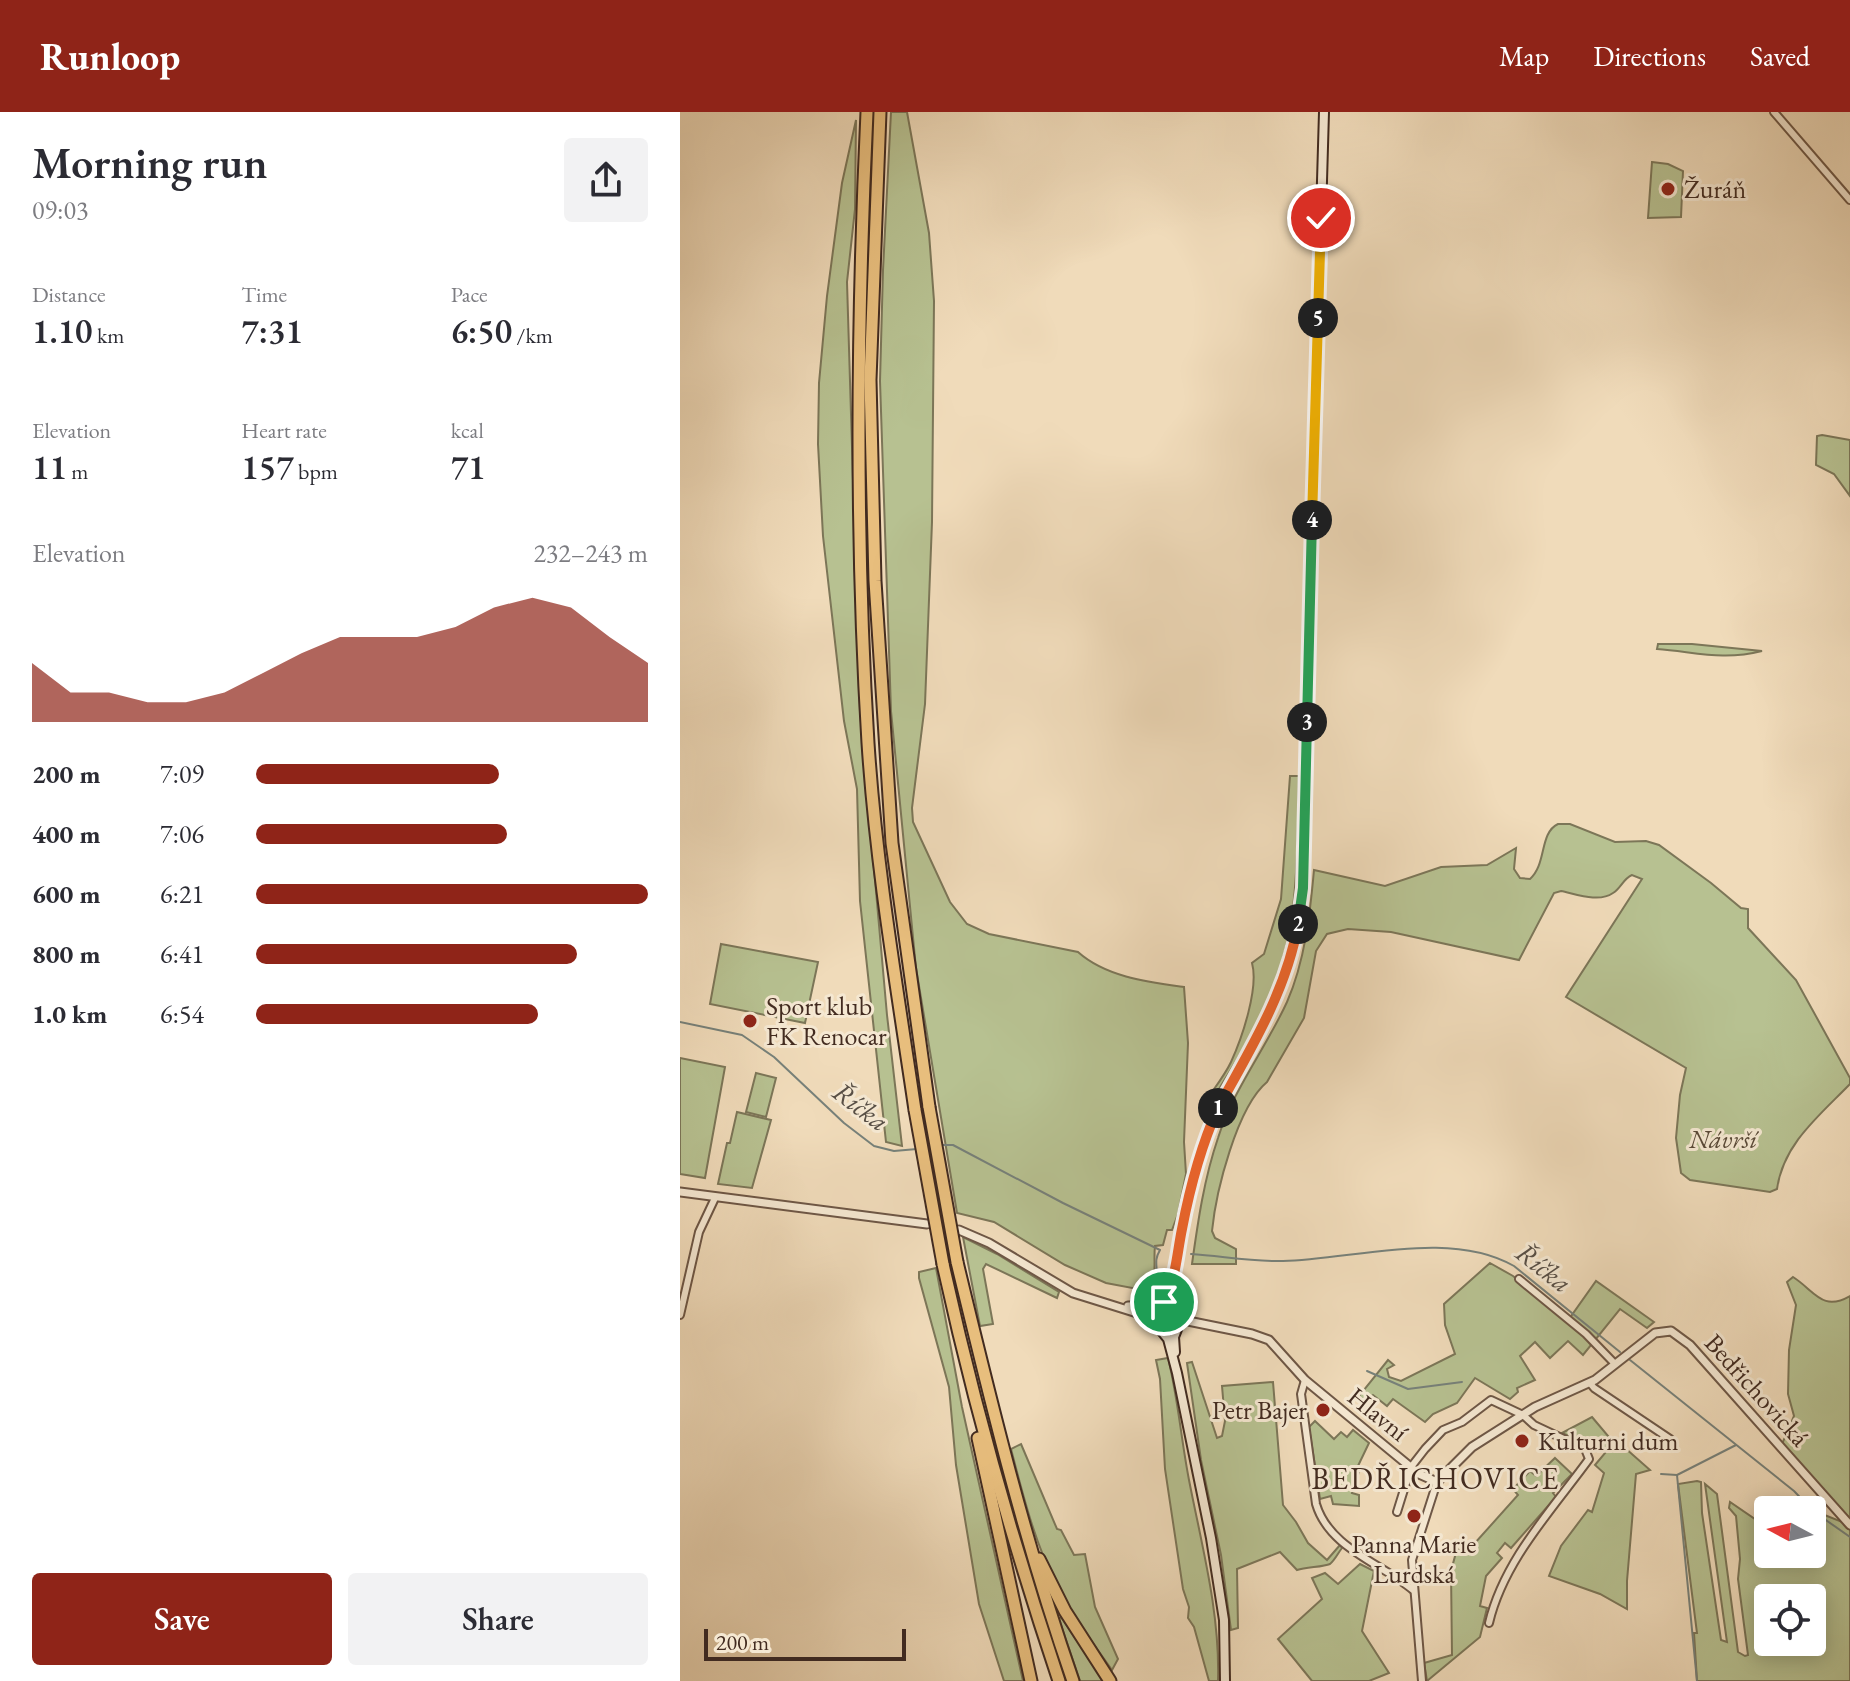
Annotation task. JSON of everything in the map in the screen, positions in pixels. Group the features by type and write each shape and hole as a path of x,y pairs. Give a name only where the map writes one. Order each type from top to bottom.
{"highway":[{"path":"867,112 857,384 860,581 868,746 891,949 915,1110 954,1312 997,1481 1059,1681"},
{"path":"880,112 870,380 875,581 892,843 929,1107 957,1262 1010,1480 1073,1681"},
{"path":"954,1312 964,1374 1031,1681"},
{"path":"1010,1480 1047,1580 1110,1681"}],"main road":[{"path":"1177,1329 1164,1330 1157,1326 1153,1318 1176,1267 1189,1194 1218,1109 1285,975 1301,906 1324,112"},
{"path":"1176,1267 1178,1304 1183,1314 1174,1337 1177,1373"},
{"path":"1161,1303 1178,1304"},
{"path":"1164,1330 1177,1373 1218,1582 1224,1620 1225,1681"}],"street":[{"path":"1774,112 1850,200"},
{"path":"680,1192 927,1224"},
{"path":"680,1315 699,1232 715,1198"},
{"path":"959,1230 989,1243 1060,1287 1153,1318"},
{"path":"1422,1681 1411,1571 1437,1482 1472,1447 1523,1415 1590,1383 1615,1364 1586,1334 1519,1279"},
{"path":"1122,1306 1161,1303"},
{"name":"Hlavní","path":"1183,1320 1269,1340 1305,1380 1419,1474 1437,1482"},
{"name":"Bedřichovická","path":"1615,1364 1651,1335 1662,1330 1674,1332 1690,1345 1848,1524"},
{"path":"1305,1380 1301,1394 1320,1519 1366,1561 1400,1579 1413,1590"},
{"path":"1590,1383 1670,1439"},
{"path":"1397,1512 1411,1467 1443,1430 1462,1422 1491,1400 1585,1449 1589,1459 1506,1577 1489,1623"},
{"path":"1400,1579 1411,1571"}],"green space":[{"path":"891,112 907,112 929,233 934,301 932,522 925,704 912,808 913,822 950,902 967,924 989,934 1078,952 1114,973 1184,987 1188,1043 1184,1142 1186,1174 1172,1230 1167,1230 1163,1245 1155,1246 1154,1275 1148,1291 1106,1283 1065,1265 994,1222 957,1213 916,968 891,711 880,381"},
{"path":"856,120 855,209 847,282 860,711 902,1146 886,1142 860,901 857,789 844,721 823,536 818,444 819,383 827,296 842,183"},
{"path":"1652,162 1668,164 1683,171 1681,217 1648,218"},
{"path":"1817,436 1850,440 1850,496 1834,474 1816,465"},
{"path":"1658,644 1762,651 1710,655 1657,649"},
{"path":"1290,776 1299,776 1297,859 1292,914 1280,968 1265,1009 1250,1037 1209,1106 1203,1105 1228,1068 1240,1040 1251,999 1252,963 1264,954 1281,899"},
{"name":"Návrší","path":"1558,824 1570,824 1615,842 1646,841 1659,845 1741,908 1748,909 1748,928 1796,980 1850,1078 1850,1084 1804,1131 1787,1158 1777,1189 1770,1192 1690,1180 1681,1173 1676,1138 1686,1068 1566,997 1642,879 1632,875 1607,896 1554,893 1519,960 1391,932 1348,929 1327,934 1316,951 1304,1018 1267,1082 1246,1110 1223,1173 1212,1231 1215,1238 1236,1249 1236,1264 1192,1264 1205,1185 1224,1120 1279,1019 1298,970 1314,870 1385,886 1441,867 1487,865 1516,848 1514,869 1520,878 1530,879 1539,865 1548,834"},
{"path":"721,944 818,962 805,1023 710,1004"},
{"path":"680,1058 725,1067 705,1178 680,1174"},
{"path":"756,1073 776,1078 766,1117 746,1112"},
{"path":"737,1112 771,1120 752,1188 718,1184"},
{"path":"963,1237 1059,1292 1057,1298 986,1264 983,1269 993,1324 980,1326"},
{"path":"1490,1263 1513,1276 1569,1319 1596,1281 1654,1322 1647,1328 1620,1309 1583,1355 1568,1341 1550,1358 1535,1342 1520,1356 1535,1380 1517,1388 1518,1392 1510,1399 1475,1378 1457,1403 1433,1414 1425,1422 1393,1399 1387,1406 1373,1395 1366,1402 1359,1396 1388,1360 1394,1365 1387,1369 1389,1377 1401,1381 1455,1354 1445,1325 1444,1304"},
{"path":"936,1268 962,1407 1023,1681 1004,1681 979,1604 956,1465 949,1387 919,1278 919,1272"},
{"path":"1793,1277 1825,1301 1850,1296 1850,1521 1782,1444 1794,1416 1788,1394 1789,1350 1796,1305 1787,1282"},
{"path":"1168,1358 1213,1605 1218,1681 1209,1681 1194,1627 1188,1618 1189,1607 1183,1589 1165,1469 1160,1379 1156,1360"},
{"path":"1192,1362 1217,1438 1222,1436 1225,1421 1222,1386 1273,1382 1283,1505 1308,1543 1327,1560 1340,1545 1342,1548 1330,1564 1323,1566 1297,1570 1280,1552 1237,1569 1238,1628 1231,1630 1221,1555 1201,1460 1187,1363"},
{"path":"1592,1417 1613,1442 1616,1440 1650,1470 1636,1474 1627,1609 1600,1594 1549,1576 1561,1546 1588,1510 1592,1512 1604,1473 1595,1465 1606,1452 1562,1433"},
{"path":"1315,1421 1334,1439 1341,1432 1347,1437 1353,1430 1369,1443 1357,1468 1360,1469 1352,1493 1359,1495 1359,1506 1333,1504 1331,1496 1320,1499 1309,1427"},
{"path":"1021,1444 1057,1529 1061,1530 1074,1555 1085,1554 1095,1607 1118,1659 1112,1670 1069,1608 1042,1553 1011,1449"},
{"path":"1555,1458 1572,1474 1553,1493 1556,1497 1511,1548 1505,1543 1497,1553 1502,1558 1486,1576 1480,1606 1487,1608 1480,1637 1427,1681 1424,1663 1452,1655 1451,1571 1457,1549 1466,1553 1518,1495 1513,1489 1530,1471 1536,1476"},
{"path":"1701,1482 1702,1513 1721,1640 1727,1642 1705,1484 1717,1494 1738,1652 1745,1656 1748,1655 1738,1579 1740,1559 1736,1516 1729,1508 1730,1502 1754,1518 1754,1568 1826,1568 1826,1516 1850,1525 1850,1681 1697,1681 1694,1633 1697,1633 1678,1484"},
{"path":"1360,1564 1374,1571 1362,1631 1389,1673 1369,1681 1312,1681 1278,1639 1322,1599 1312,1578 1325,1573 1338,1584"},
{"path":"1061,1617 1104,1681 1080,1681 1059,1619"}],"waterway":[{"name":"Říčka","path":"680,1022 742,1035 774,1057 844,1123 874,1146 894,1151 917,1149"},
{"name":"Říčka","path":"939,1145 953,1145 1160,1250 1156,1260 1157,1279 1153,1295"},
{"name":"Říčka","path":"1191,1254 1283,1261 1432,1248 1461,1249 1489,1255 1514,1266 1620,1352"},
{"name":"Říčka","path":"1630,1360 1799,1496"},
{"path":"1367,1371 1408,1389 1462,1382"},
{"path":"1661,1474 1677,1475 1736,1445"},
{"path":"1677,1475 1697,1681"},
{"name":"Říčka","path":"1826,1520 1850,1537"}],"place":[{"name":"Žuráň","path":"1668,189"},
{"name":"Sport klub FK Renocar","path":"750,1021"},
{"name":"Petr Bajer","path":"1323,1410"},
{"name":"Kulturni dum","path":"1522,1441"},
{"name":"Panna Marie Lurdská","path":"1414,1516"}],"district":[{"name":"BEDŘICHOVICE","path":"1436,1478"}],"route":[{"path":"1164,1302 1176,1267 1189,1194 1206,1138 1285,975 1301,906 1321,218"}]}
